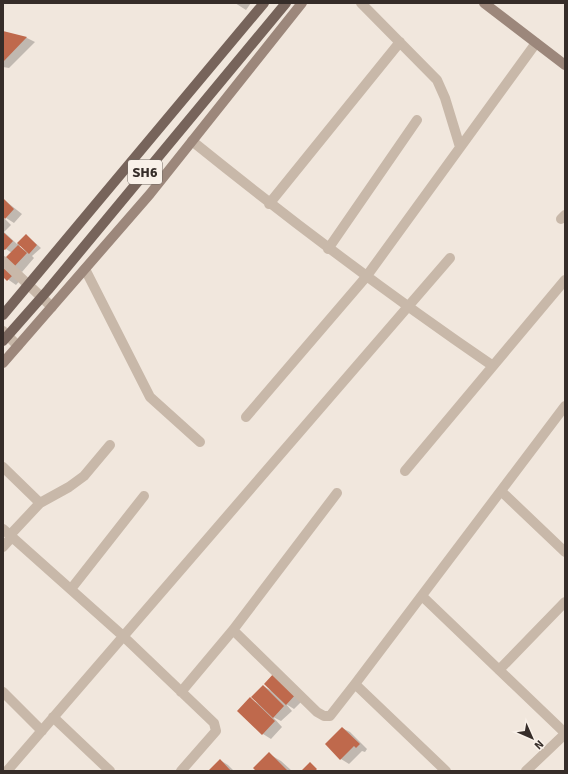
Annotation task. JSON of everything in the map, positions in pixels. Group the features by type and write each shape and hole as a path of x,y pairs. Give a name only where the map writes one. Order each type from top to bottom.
{"main road":[{"name":"SH6","path":"3,314 264,3"},
{"name":"SH6","path":"3,341 48,290 286,3"}],"street":[{"path":"3,363 150,194 302,3"},
{"path":"362,3 430,71 439,84 460,147"},
{"path":"484,3 565,65"},
{"path":"270,204 400,42"},
{"path":"246,417 366,277 536,43"},
{"path":"328,249 417,120"},
{"path":"192,141 328,249 408,308 493,366"},
{"path":"7,771 450,258"},
{"path":"3,261 52,307"},
{"path":"86,269 150,397 200,442"},
{"path":"404,472 565,280"},
{"path":"3,331 18,346"},
{"path":"233,630 317,712 324,716 330,716 563,411"},
{"path":"3,547 8,534 40,503 69,487 84,476 110,445"},
{"path":"3,468 40,503"},
{"path":"501,491 565,552"},
{"path":"181,692 233,630 337,493"},
{"path":"71,589 144,496"},
{"path":"8,534 123,636 214,723 217,728 216,731 181,771"},
{"path":"422,596 565,733 526,771"},
{"path":"499,670 565,602"},
{"path":"355,684 446,771"},
{"path":"3,692 42,730"},
{"path":"53,717 110,771"}],"building":[{"path":"3,31 27,37 3,62"},
{"path":"3,198 14,209 5,219 3,216"},
{"path":"3,232 13,241 5,250 3,249"},
{"path":"26,234 37,245 29,254 17,243"},
{"path":"18,245 27,253 13,268 4,259"},
{"path":"3,262 15,273 7,281 3,277"},
{"path":"275,672 297,693 286,705 264,684"},
{"path":"263,685 284,706 273,718 251,697"},
{"path":"250,697 275,721 262,735 237,711"},
{"path":"342,727 360,744 356,748 354,746 340,760 325,744"},
{"path":"269,752 288,771 256,771 253,768"},
{"path":"220,759 231,771 208,771"},
{"path":"310,762 317,769 315,771 301,771"}]}
